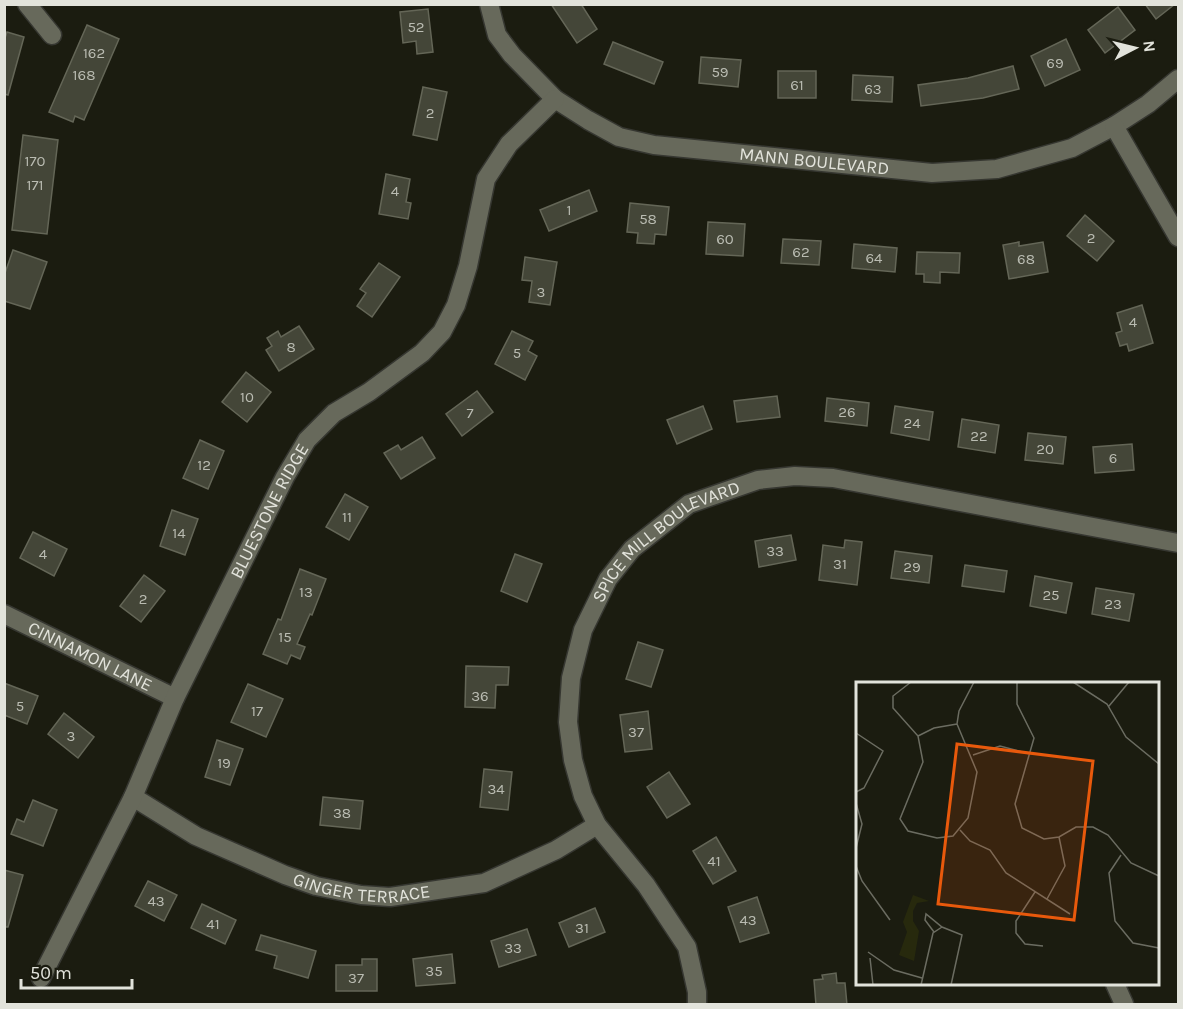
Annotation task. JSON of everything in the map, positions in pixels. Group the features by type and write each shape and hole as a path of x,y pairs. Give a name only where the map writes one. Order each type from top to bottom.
{"street":[{"path":"27,4 52,35"},
{"name":"MANN BOULEVARD","path":"489,4 497,35 512,56 555,99 620,137 654,145 932,173 997,169 1072,148 1114,126 1148,104 1179,79"},
{"name":"BLUESTONE RIDGE","path":"41,978 133,797 175,698 285,477 307,440 334,413 369,392 422,354 442,332 456,305 468,266 486,179 509,144 555,99"},
{"path":"1114,126 1179,237"},
{"name":"SPICE MILL BOULEVARD","path":"697,1005 697,992 687,946 646,885 597,825 583,796 575,769 568,722 571,678 583,630 608,579 632,549 689,504 758,480 795,476 833,478 1178,543"},
{"name":"CINNAMON LANE","path":"4,614 175,698"},
{"name":"GINGER TERRACE","path":"133,797 196,836 285,875 316,886 361,895 390,897 484,883 556,850 597,825"},
{"path":"1115,985 1124,1005"}],"building":[{"path":"551,4 581,4 597,29 577,43"},
{"path":"1145,4 1175,4 1156,19"},
{"path":"1118,7 1135,30 1105,53 1088,30"},
{"path":"428,9 433,52 417,54 416,41 403,43 400,12"},
{"path":"87,25 119,39 84,120 75,116 73,122 49,112"},
{"path":"7,32 24,37 8,95 4,94 4,41"},
{"path":"1066,39 1080,70 1045,86 1031,56"},
{"path":"613,42 663,62 654,84 604,64"},
{"path":"701,57 741,60 738,87 699,83"},
{"path":"1013,66 1019,89 983,98 921,106 918,85 968,78"},
{"path":"778,71 816,71 816,98 778,98"},
{"path":"853,75 893,77 892,102 852,100"},
{"path":"423,87 447,92 437,140 413,135"},
{"path":"23,135 58,140 47,234 12,230"},
{"path":"386,174 410,179 406,202 411,203 408,219 379,214"},
{"path":"589,190 597,211 549,231 540,210"},
{"path":"630,203 669,207 666,235 655,234 654,244 637,243 638,233 627,232"},
{"path":"1085,215 1114,241 1097,261 1067,236"},
{"path":"708,222 745,224 743,256 706,254"},
{"path":"783,239 821,241 819,265 781,263"},
{"path":"1019,242 1019,246 1043,242 1048,272 1009,279 1003,245"},
{"path":"854,244 897,248 895,272 852,268"},
{"path":"13,250 47,262 30,309 4,301 4,276"},
{"path":"917,252 960,253 959,273 940,272 940,283 924,282 924,274 916,274"},
{"path":"525,257 557,262 550,305 529,302 532,281 522,280"},
{"path":"379,263 400,277 372,317 357,306 366,293 360,289"},
{"path":"1142,305 1153,343 1129,351 1127,344 1120,346 1116,333 1122,331 1117,313"},
{"path":"299,326 314,349 279,371 266,350 272,346 267,338 278,331 281,337"},
{"path":"512,331 533,341 528,351 537,356 525,380 495,364"},
{"path":"246,372 271,392 247,422 222,402"},
{"path":"477,391 493,412 462,436 446,414"},
{"path":"777,396 780,417 737,422 734,401"},
{"path":"827,398 869,403 867,426 825,421"},
{"path":"703,406 712,429 677,444 667,420"},
{"path":"895,406 933,412 929,440 891,433"},
{"path":"962,419 999,425 995,453 958,447"},
{"path":"1028,433 1066,437 1063,464 1025,460"},
{"path":"422,437 435,458 401,479 384,453 398,445 401,450"},
{"path":"200,440 224,451 208,489 183,478"},
{"path":"1132,444 1134,470 1095,473 1093,447"},
{"path":"345,494 368,507 349,540 326,527"},
{"path":"172,510 198,519 185,555 160,546"},
{"path":"33,532 67,549 54,576 20,558"},
{"path":"791,535 796,560 759,567 755,541"},
{"path":"845,540 862,542 857,585 819,580 823,545 844,548"},
{"path":"895,551 932,556 929,583 891,578"},
{"path":"515,554 542,564 527,602 501,591"},
{"path":"965,565 1007,571 1004,592 962,586"},
{"path":"300,569 326,579 312,615 310,614 297,644 305,647 300,659 291,655 287,664 263,654 278,619 281,620"},
{"path":"144,575 165,591 141,622 120,606"},
{"path":"1035,576 1072,583 1066,613 1030,606"},
{"path":"1096,588 1134,594 1129,621 1092,614"},
{"path":"638,642 663,650 651,687 626,679"},
{"path":"466,666 509,667 508,685 496,685 495,708 465,707"},
{"path":"4,683 38,696 27,724 4,715"},
{"path":"248,684 283,699 266,737 231,722"},
{"path":"648,711 652,749 625,752 620,715"},
{"path":"64,713 94,737 78,758 48,734"},
{"path":"217,740 243,749 230,785 205,777"},
{"path":"484,769 512,772 508,810 480,807"},
{"path":"669,772 690,804 667,818 647,787"},
{"path":"323,797 363,801 360,829 320,825"},
{"path":"33,800 57,810 43,846 11,834 17,819 24,822"},
{"path":"716,837 736,871 713,884 693,851"},
{"path":"4,870 23,875 8,927 4,927"},
{"path":"148,881 177,895 164,921 135,906"},
{"path":"757,897 769,933 740,942 728,907"},
{"path":"202,904 236,920 225,944 191,928"},
{"path":"595,908 605,932 569,947 559,923"},
{"path":"527,929 536,955 499,967 491,941"},
{"path":"261,935 316,951 308,978 274,968 277,956 256,950"},
{"path":"452,954 455,983 416,986 413,959"},
{"path":"362,959 377,959 377,991 336,991 336,965 362,965"},
{"path":"836,973 837,983 845,983 847,1005 816,1005 814,980 823,979 822,975"}]}
